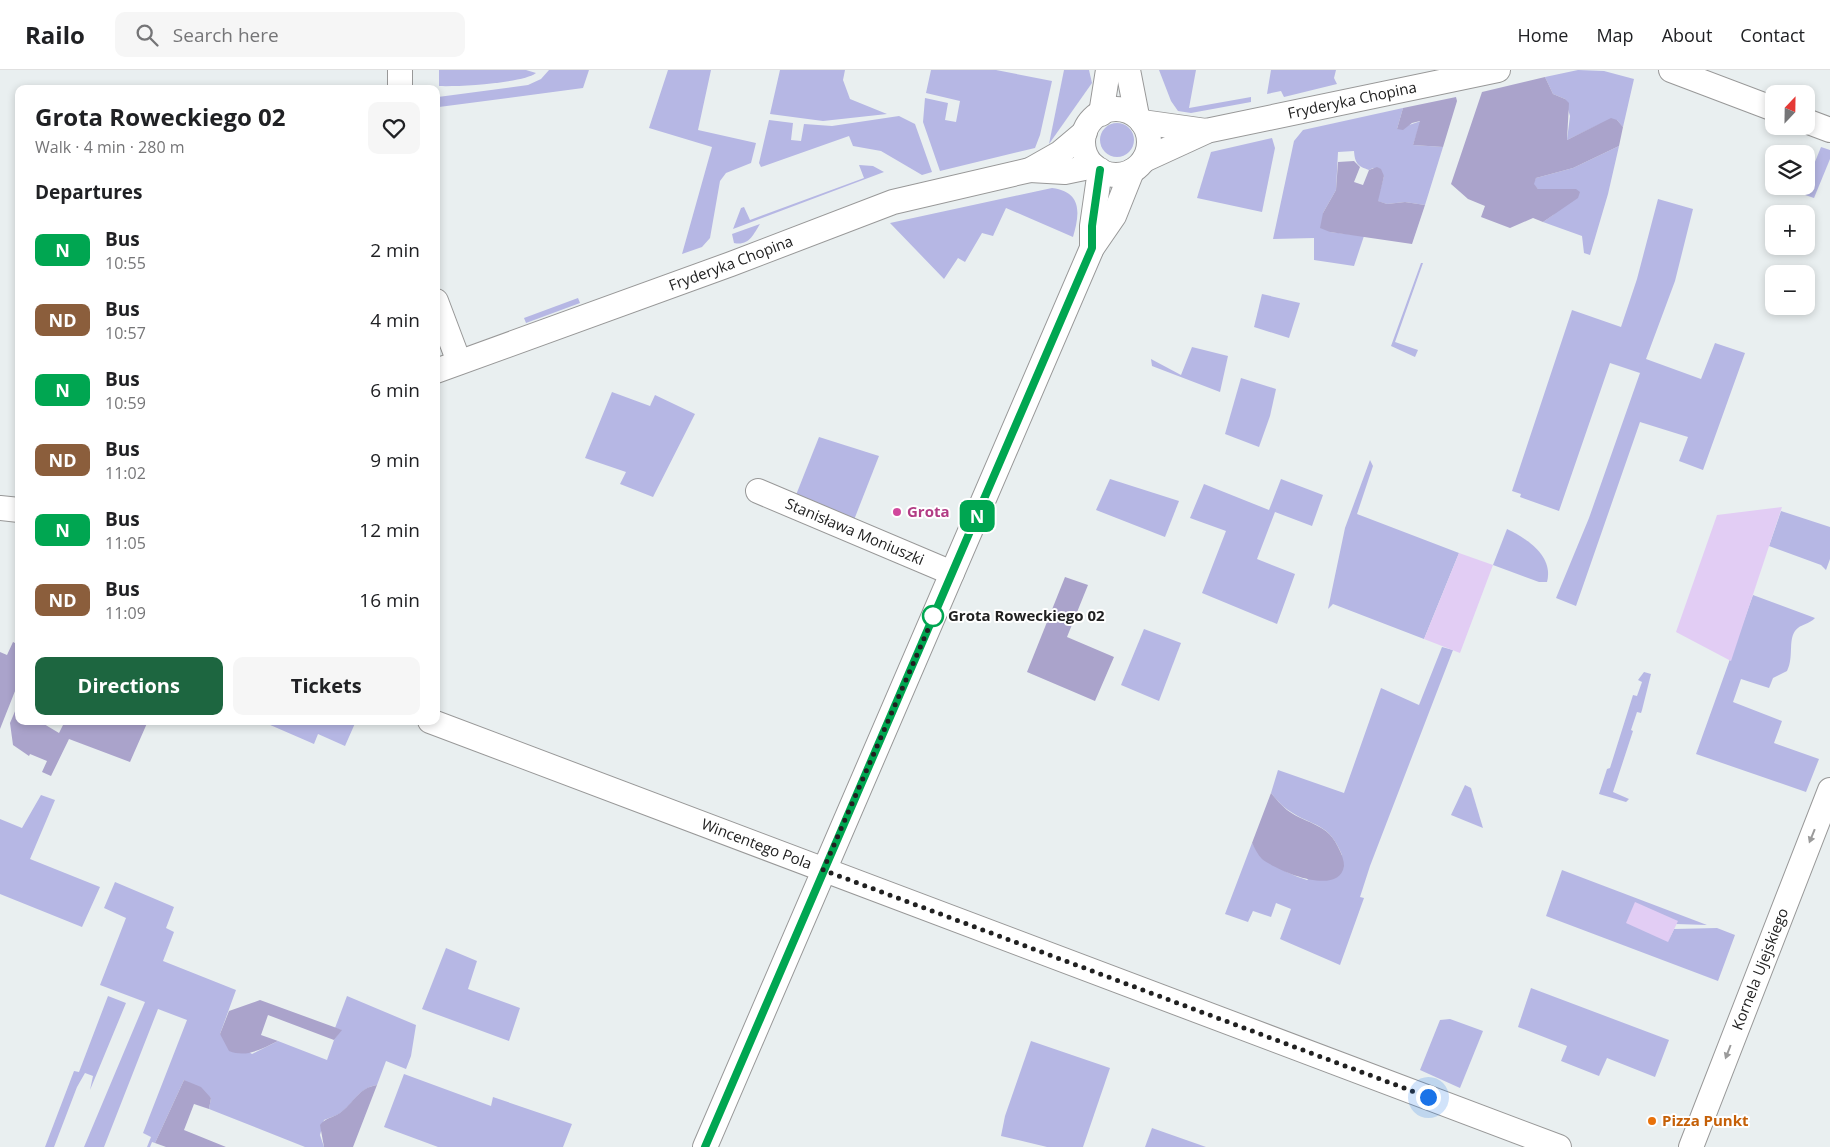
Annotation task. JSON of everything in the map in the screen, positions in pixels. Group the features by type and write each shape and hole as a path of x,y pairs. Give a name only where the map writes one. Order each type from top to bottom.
{"street":[{"path":"400,70 400,85"},
{"path":"1102,114 1108,70"},
{"path":"705,1147 1092,248 1114,216 1149,140 1140,119 1128,70"},
{"name":"Fryderyka Chopina","path":"1206,131 1498,70"},
{"path":"1670,70 1765,106"},
{"path":"1030,170 1060,153 1085,132 1091,121 1102,114 1122,110 1140,119 1206,131"},
{"path":"1815,124 1830,130"},
{"path":"1030,170 1065,172 1097,168 1118,175 1206,131"},
{"path":"1085,132 1086,154 1097,168 1092,248"},
{"name":"Fryderyka Chopina","path":"440,369 731,264 893,202 1030,170"},
{"path":"440,312 459,362"},
{"name":"Stanisława Moniuszki","path":"758,491 952,573"},
{"name":"Wincentego Pola","path":"440,725 1559,1147"},
{"name":"Kornela Ujejskiego","path":"1691,1147 1830,790"}],"shaded area":[{"path":"439,70 526,70 536,73 505,82 460,86 439,85"},
{"path":"549,70 589,70 583,88 440,107 440,97 528,85 541,79"},
{"path":"668,70 711,70 698,130 756,143 751,163 726,173 720,181 710,238 702,247 682,254 712,147 649,128"},
{"path":"780,70 845,70 843,80 850,99 887,114 823,121 770,114"},
{"path":"931,70 996,70 1052,81 1040,135 1035,148 940,171 923,122 925,98 948,103 945,120 956,122 960,101 926,93"},
{"path":"1064,70 1089,70 1092,83 1049,144"},
{"path":"1159,70 1196,70 1189,108 1251,97 1251,102 1191,113 1178,111 1171,101"},
{"path":"1271,70 1336,70 1334,78 1337,84 1284,97 1281,91 1267,94"},
{"path":"1578,70 1604,71 1634,79 1623,127 1617,120 1598,125 1567,140 1570,116 1565,99 1553,94 1545,77"},
{"path":"1545,77 1553,94 1565,99 1569,103 1567,140 1611,118 1617,120 1623,127 1619,146 1573,168 1536,178 1534,184 1538,189 1576,189 1580,192 1578,198 1543,222 1533,218 1510,228 1481,217 1485,206 1468,199 1451,184 1482,92"},
{"path":"1456,97 1457,101 1443,147 1413,145 1420,121 1412,123 1403,130 1397,129 1403,108"},
{"path":"1403,108 1397,129 1421,121 1413,145 1443,147 1425,205 1405,202 1387,204 1377,201 1384,176 1373,168 1369,170 1360,166 1356,162 1354,151 1338,152 1336,190 1323,213 1330,232 1364,236 1354,266 1314,260 1314,238 1273,239 1294,141 1303,130"},
{"path":"899,116 915,124 932,172 922,175 881,151 853,146 849,136 761,167 759,163 769,120 793,123 791,140 801,141 804,124 832,126"},
{"path":"1117,123 1129,128 1134,140 1129,152 1117,157 1105,152 1100,140 1105,128"},
{"path":"1272,138 1275,148 1262,212 1197,198 1211,152"},
{"path":"1619,146 1608,194 1590,255 1584,253 1582,236 1543,222 1553,215 1576,189 1538,189 1533,184 1536,178 1573,168"},
{"path":"1821,147 1830,150 1830,159 1814,198 1805,195 1815,195 1815,162"},
{"path":"1354,161 1360,167 1354,182 1363,185 1369,170 1377,167 1381,169 1384,176 1378,201 1387,204 1405,202 1425,205 1412,244 1330,232 1320,228 1323,213 1336,190 1338,162"},
{"path":"859,165 873,166 884,172 733,229 741,208 744,207 750,220 864,178"},
{"path":"1052,188 1070,194 1077,206 1077,221 1073,237 1006,208 993,236 982,233 965,262 958,258 944,279 890,223"},
{"path":"1658,199 1693,209 1675,281 1646,359 1701,379 1715,343 1745,353 1703,470 1679,461 1688,437 1640,422 1576,606 1556,598 1589,518 1640,373 1610,363 1559,511 1520,497 1521,494 1512,491 1572,310 1621,327 1637,279"},
{"path":"760,224 753,236 747,241 734,243 732,234"},
{"path":"1421,263 1423,263 1395,342 1418,350 1415,357 1391,346"},
{"path":"1262,294 1300,303 1289,338 1254,327"},
{"path":"578,298 580,303 526,323 524,318"},
{"path":"1192,347 1228,356 1220,392 1152,366 1151,359 1181,375"},
{"path":"1241,378 1276,389 1270,416 1259,447 1225,434"},
{"path":"612,392 650,406 655,395 695,414 653,497 620,484 626,472 585,458"},
{"path":"819,437 879,456 852,525 794,500"},
{"path":"1370,460 1373,466 1357,514 1459,553 1424,639 1333,604 1328,609 1345,528"},
{"path":"1110,479 1179,501 1165,537 1096,510"},
{"path":"1281,479 1323,495 1312,526 1275,512 1257,559 1295,574 1277,624 1202,593 1226,531 1190,518 1204,484 1269,510"},
{"path":"1782,507 1731,661 1676,632 1717,515"},
{"path":"1781,511 1830,527 1830,559 1826,570 1821,565 1769,546"},
{"path":"1507,529 1522,537 1537,549 1546,564 1547,582 1539,582 1493,565"},
{"path":"1459,553 1493,565 1460,653 1424,639"},
{"path":"1065,577 1088,585 1067,637 1114,657 1095,701 1027,672"},
{"path":"1753,595 1815,618 1795,631 1787,671 1773,678 1769,688 1741,679 1733,702 1782,721 1774,743 1819,759 1806,792 1696,754"},
{"path":"1144,629 1181,643 1159,701 1121,685"},
{"path":"13,642 15,643 15,691 0,729 0,652 7,655"},
{"path":"1442,647 1453,650 1370,866 1360,897 1364,898 1340,965 1280,939 1291,909 1276,903 1271,917 1253,911 1248,922 1225,914 1252,843 1262,856 1276,866 1307,880 1342,855 1337,844 1326,831 1288,810 1271,793 1278,770 1344,793 1381,688 1419,705"},
{"path":"1644,672 1651,674 1642,710 1641,713 1637,712 1631,730 1633,731 1613,792 1629,799 1626,802 1599,794 1607,769 1610,768 1633,695 1637,696 1642,682 1638,680"},
{"path":"15,711 15,725 46,725 59,733 63,725 146,725 130,762 69,739 51,776 42,772 47,761 30,754 29,756 13,745 10,723"},
{"path":"270,725 354,725 345,746 318,734 314,744"},
{"path":"1465,785 1471,788 1483,828 1451,815"},
{"path":"1271,793 1287,810 1330,835 1343,860 1344,866 1340,875 1331,880 1306,879 1269,864 1262,859 1252,843"},
{"path":"41,795 55,800 30,859 100,887 82,927 0,894 0,819 22,828"},
{"path":"1562,870 1707,925 1676,924 1677,920 1668,942 1674,929 1717,928 1735,935 1718,981 1546,916"},
{"path":"115,882 174,907 166,928 174,932 163,961 236,990 220,1034 252,1054 278,1041 327,1060 334,1040 341,1030 335,1028 347,996 416,1025 411,1056 406,1069 386,1061 377,1085 365,1089 339,1114 324,1120 320,1135 324,1147 305,1147 209,1109 211,1098 184,1080 155,1143 152,1142 150,1147 147,1147 151,1137 143,1133 187,1020 158,1009 104,1147 84,1147 145,1002 100,985 126,918 104,908"},
{"path":"1635,902 1678,921 1668,942 1626,923"},
{"path":"446,948 477,961 468,989 520,1008 509,1041 422,1009"},
{"path":"1531,988 1669,1040 1655,1077 1607,1058 1599,1076 1561,1061 1567,1046 1518,1027"},
{"path":"108,996 126,1003 90,1090 93,1076 85,1073 77,1087 54,1147 45,1147 74,1071 79,1072"},
{"path":"260,1000 342,1030 334,1040 268,1015 261,1035 278,1041 260,1050 248,1053 242,1054 229,1051 220,1034 229,1011"},
{"path":"1450,1019 1483,1031 1460,1088 1420,1070 1440,1020"},
{"path":"1031,1041 1110,1068 1083,1147 1047,1147 1001,1136 1005,1116"},
{"path":"404,1074 491,1106 493,1097 572,1124 563,1147 438,1147 384,1127"},
{"path":"184,1080 201,1087 211,1098 209,1109 194,1104 184,1130 226,1147 166,1147 155,1143"},
{"path":"377,1085 353,1147 324,1147 320,1125 326,1119 345,1109 365,1089"},
{"path":"1152,1128 1206,1147 1145,1147"}],"bus line":[{"name":"N","path":"705,1147 1092,248 1092,226 1100,170"}],"place":[{"name":"Grota","path":"897,512"},
{"name":"Grota Roweckiego 02","path":"933,616"},
{"name":"Pizza Punkt","path":"1652,1121"}],"route":[{"path":"933,616 936,611 823,870 1428,1097"}]}
